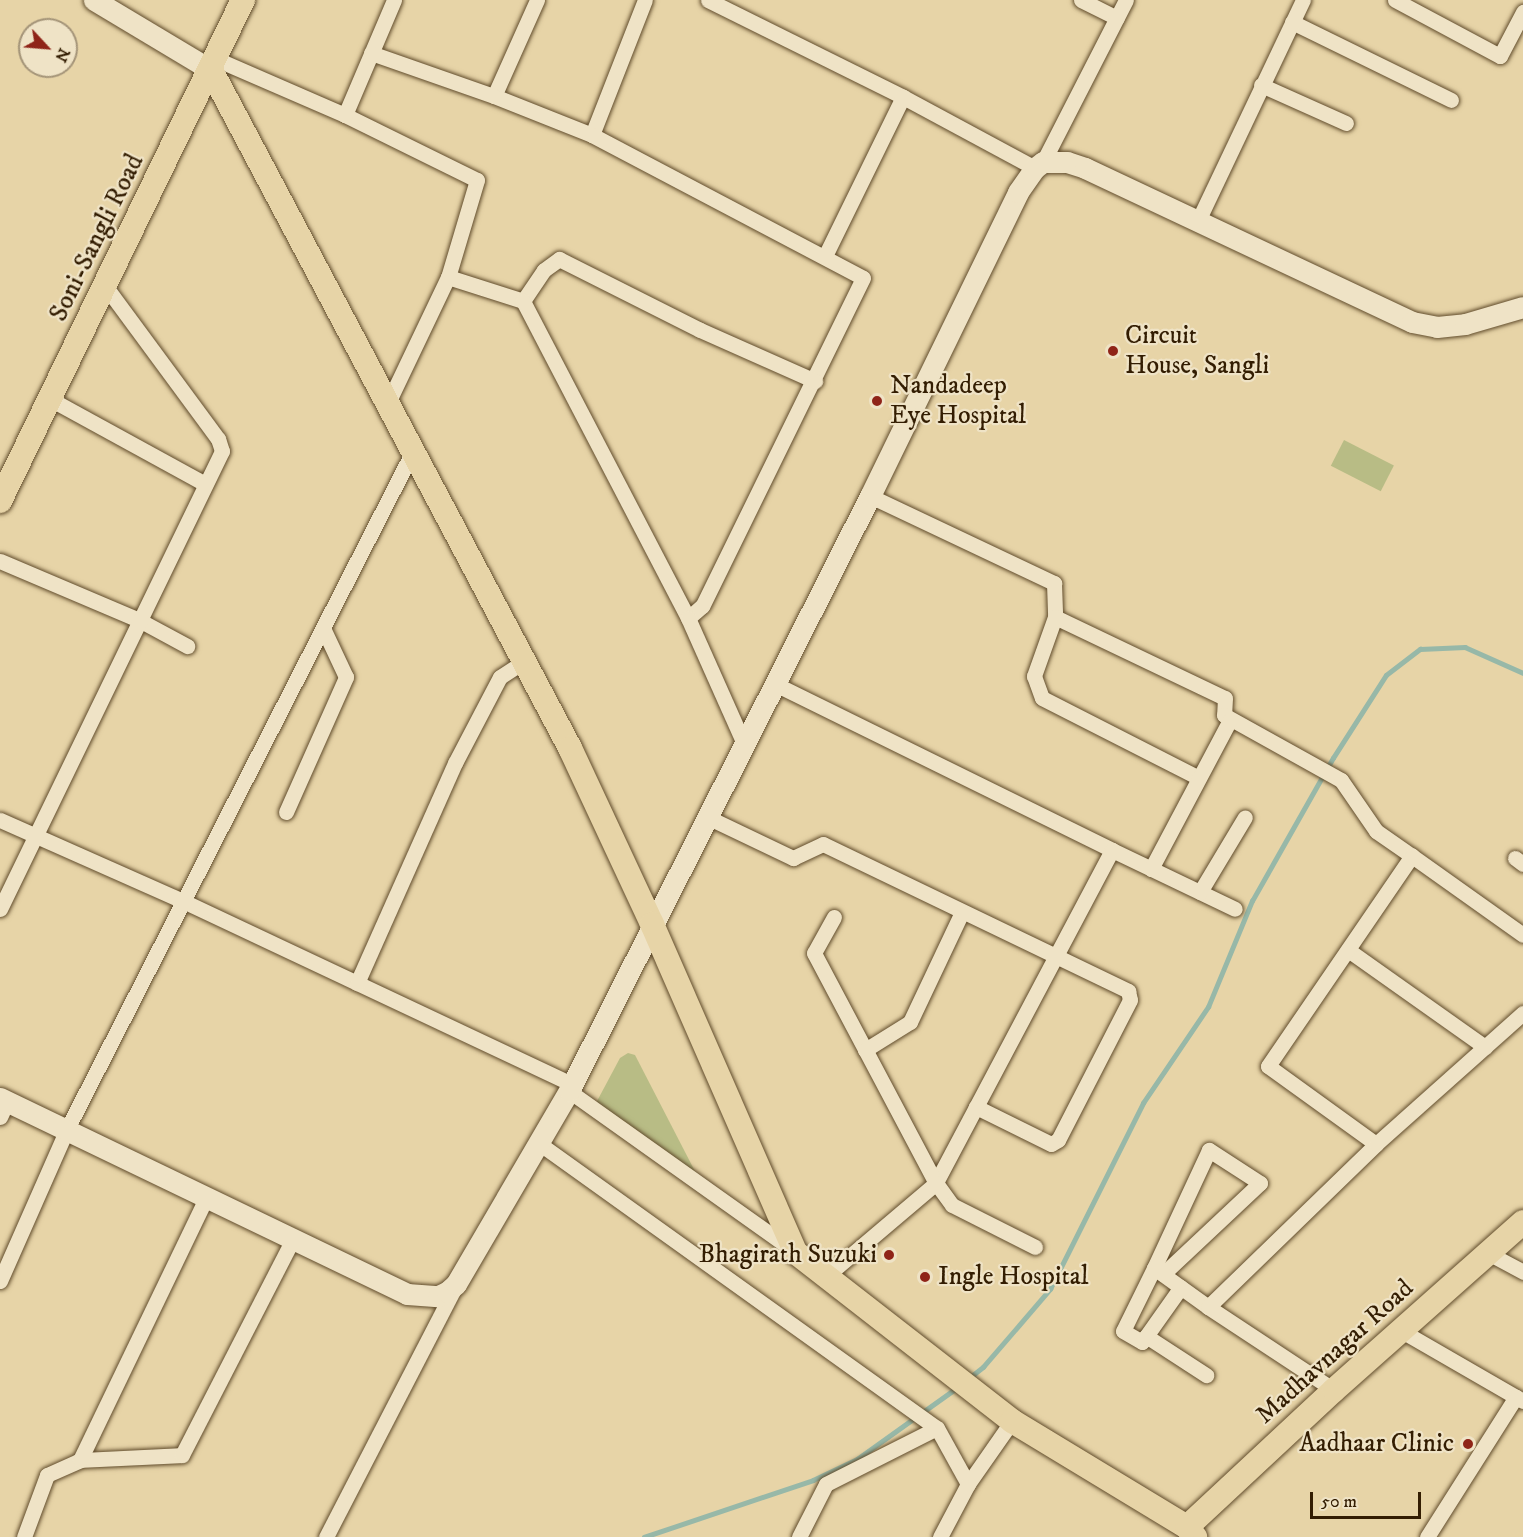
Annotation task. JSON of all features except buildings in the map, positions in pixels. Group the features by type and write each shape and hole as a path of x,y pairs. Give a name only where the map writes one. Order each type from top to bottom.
{"main road":[{"name":"Soni-Sangli Road","path":"0,501 243,0"},
{"path":"213,65 412,453 570,748 652,924 795,1252 1012,1421 1191,1532"},
{"name":"Madhavnagar Road","path":"1191,1532 1334,1390 1523,1222"}],"street":[{"path":"94,0 213,65 345,115 477,180 448,277 387,405"},
{"path":"345,115 394,0"},
{"path":"494,96 537,0"},
{"path":"592,135 645,0"},
{"path":"708,0 1039,165 1067,162 1085,168 1197,223 1412,322 1437,327 1465,324 1523,307"},
{"path":"1082,0 1117,18"},
{"path":"326,1537 456,1284 540,1144 570,1088 705,816 870,496 1018,192 1039,165 1126,0"},
{"path":"1197,223 1303,0"},
{"path":"1395,0 1500,56 1523,12"},
{"path":"1292,22 1451,100"},
{"path":"371,53 494,96 592,135 863,278 815,381 753,495 702,606 688,618"},
{"path":"1261,85 1346,123"},
{"path":"825,256 903,97"},
{"path":"523,301 544,270 559,259 700,330 815,381"},
{"path":"448,277 523,301 688,618 744,744"},
{"path":"0,909 222,451 218,439 105,286"},
{"path":"50,399 205,484"},
{"path":"0,1281 67,1130 412,453"},
{"path":"870,496 1053,584 1055,617 1034,676 1042,698 1199,778"},
{"path":"0,561 139,620 187,646"},
{"path":"1055,617 1225,698 1224,715 1230,720 1341,780 1376,831 1523,935"},
{"path":"286,812 346,677 323,628"},
{"path":"357,983 455,763 500,677 523,662"},
{"path":"775,684 1235,909"},
{"path":"1151,869 1230,720"},
{"path":"705,816 793,858 824,844 1128,991 1130,999 1064,1132 1051,1144 976,1107"},
{"path":"1200,892 1245,817"},
{"path":"0,820 185,902 357,983 570,1088 795,1252"},
{"path":"825,1277 936,1183 1112,850"},
{"path":"1376,1144 1268,1066 1413,856"},
{"path":"866,1050 910,1022 962,912"},
{"path":"834,917 814,953 936,1183 952,1205 1035,1247"},
{"path":"1348,950 1485,1047"},
{"path":"1208,1307 1376,1144 1523,1012"},
{"path":"2,1105 67,1130 294,1237 407,1294 438,1296 456,1284"},
{"path":"540,1144 937,1428 968,1484"},
{"path":"1158,1271 1260,1183 1209,1150 1158,1271 1123,1331 1142,1342 1181,1287"},
{"path":"80,1460 207,1196"},
{"path":"24,1537 47,1475 80,1460 182,1455 294,1237"},
{"path":"1488,1253 1523,1272"},
{"path":"1158,1271 1208,1307 1334,1390"},
{"path":"1400,1330 1520,1399 1427,1537"},
{"path":"1146,1336 1206,1375"},
{"path":"940,1537 968,1484 1012,1421"},
{"path":"799,1537 825,1484 937,1428"}],"green space":[{"path":"1344,440 1394,465 1381,491 1331,466"},
{"path":"628,1053 635,1055 701,1183 596,1103 620,1058"}],"waterway":[{"path":"969,1378 983,1367 1050,1289 1143,1103 1208,1007 1252,901 1333,758 1386,675 1420,649 1465,647 1523,673"},
{"path":"644,1537 813,1480 857,1459 958,1387"}],"place":[{"name":"Circuit House, Sangli","path":"1113,351"},
{"name":"Nandadeep Eye Hospital","path":"877,401"},
{"name":"Bhagirath Suzuki","path":"889,1255"},
{"name":"Ingle Hospital","path":"925,1277"},
{"name":"Aadhaar Clinic","path":"1468,1444"}]}
